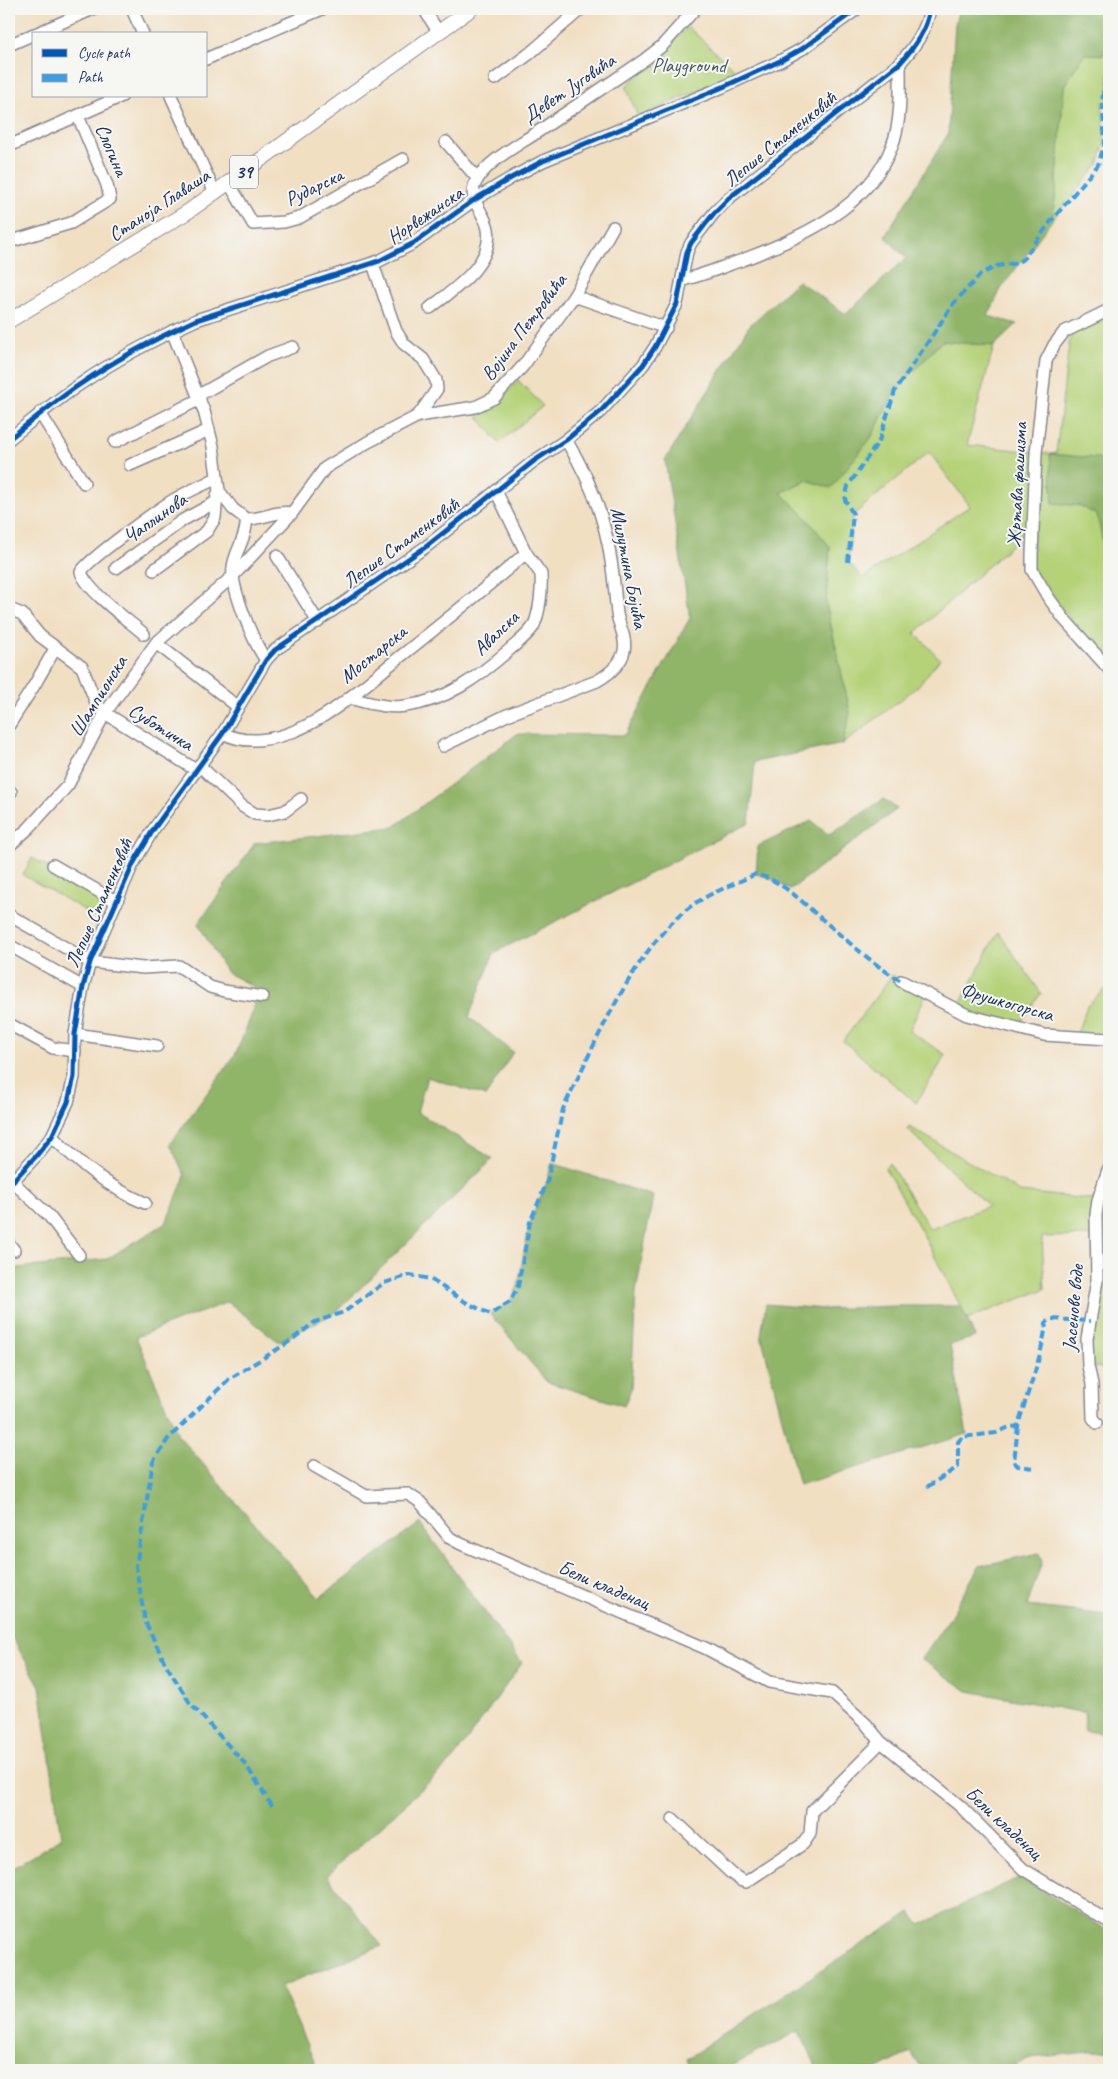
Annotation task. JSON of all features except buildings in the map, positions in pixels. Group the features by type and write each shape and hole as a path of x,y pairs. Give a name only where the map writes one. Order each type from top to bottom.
{"main road":[{"name":"Станоја Главаша","path":"9,321 153,234 215,193 471,9"}],"street":[{"path":"39,32 94,9"},
{"path":"132,9 142,32"},
{"path":"208,58 322,9"},
{"path":"424,9 439,33"},
{"path":"495,78 529,54 581,9"},
{"name":"Девет Југовића","path":"477,178 505,153 644,60 662,46 695,9"},
{"name":"Норвежанска","path":"9,439 82,383 132,351 196,320 373,264 414,243 474,200 543,161 723,87 780,61 802,49 857,9"},
{"name":"Лепше Стаменковић","path":"79,1255 49,1216 11,1183 52,1136 72,1089 75,1034 83,987 90,962 133,864 153,830 224,734 266,660 274,650 318,622 427,546 534,461 566,440 601,411 644,365 666,328 677,304 687,252 691,243 714,213 730,198 900,62 916,45 928,22 930,9"},
{"path":"9,45 32,35"},
{"path":"683,280 792,240 825,222 851,201 880,169 892,147 900,109 900,62"},
{"name":"Слогина","path":"9,146 118,98"},
{"path":"172,98 215,193"},
{"name":"Слогина","path":"9,242 71,222 110,199 108,185 78,116"},
{"path":"430,308 471,274 483,256 488,242 488,228 474,200 473,188 477,178 446,142"},
{"name":"Рударска","path":"229,183 253,224 284,222 299,218 403,159"},
{"name":"Војина Петровића","path":"232,577 292,513 325,468 368,442 418,416 475,407 494,398 523,366 574,296 613,227"},
{"path":"373,264 396,331 404,344 423,359 436,380 437,389 418,416"},
{"path":"574,296 666,328"},
{"name":"Жртава фашизма","path":"1109,310 1064,332 1054,344 1046,361 1036,453 1032,570 1064,619 1109,669"},
{"path":"154,570 207,530 215,518 218,496 210,430 200,397 172,331"},
{"path":"115,442 200,397 268,356 293,347"},
{"path":"40,414 84,483"},
{"path":"130,465 210,430"},
{"name":"Милутина Бојића","path":"443,746 507,715 607,676 623,655 625,643 618,619 611,560 603,520 582,469 566,440"},
{"path":"144,634 85,581 81,572 82,569 96,556 174,500 217,478"},
{"name":"Авалска","path":"349,698 395,706 406,706 444,695 459,689 497,661 526,636 536,620 541,574 526,553 496,491"},
{"path":"218,496 246,519 260,518 277,512 292,513"},
{"name":"Чаплинова","path":"116,568 218,496"},
{"path":"246,519 246,530 236,552 232,577 252,635 266,660"},
{"name":"Мостарска","path":"224,734 240,740 269,738 288,734 313,722 349,698 526,553"},
{"path":"277,556 318,622"},
{"name":"Шампионска","path":"9,846 29,828 68,785 105,714 156,643 232,577"},
{"name":"Суботичка","path":"9,609 22,614 40,636 82,667 96,703 105,714 197,768 242,806 255,814 268,815 285,811 301,799"},
{"path":"156,643 238,707"},
{"path":"9,725 56,647"},
{"path":"53,865 117,902"},
{"path":"9,915 90,962 143,968 179,966 210,987 224,992 263,997"},
{"name":"Лепше Стаменковић","path":"9,945 83,987"},
{"name":"Фрушкогорска","path":"901,981 967,1015 1044,1035 1109,1039"},
{"path":"9,1024 53,1048 75,1051"},
{"path":"75,1034 157,1046"},
{"path":"52,1136 67,1152 88,1169 132,1198 145,1203"},
{"name":"Јасенове воде","path":"1097,1423 1093,1418 1092,1384 1088,1366 1087,1339 1097,1280 1096,1214 1109,1166"},
{"name":"Бели кладенац","path":"314,1466 366,1496 408,1494 420,1502 450,1538 461,1544 705,1648 769,1682 832,1693 866,1724 881,1742 960,1806 1023,1869 1109,1922"},
{"path":"673,1820 732,1874 746,1882 802,1844 810,1834 812,1810 881,1742"}],"green space":[{"path":"959,9 1109,9 1109,55 1084,54 1064,86 1052,220 1001,289 988,316 1017,324 994,346 942,341 895,391 871,438 831,488 806,480 781,493 803,514 830,547 826,603 850,712 843,744 755,762 749,823 494,953 469,1017 513,1052 486,1096 427,1077 417,1112 493,1159 336,1312 279,1342 228,1302 136,1337 178,1435 319,1598 420,1523 522,1663 451,1762 327,1876 382,1946 281,1986 318,2070 9,2070 9,1870 61,1838 40,1686 9,1632 9,1269 107,1259 166,1223 185,1176 170,1144 235,1055 252,1014 256,988 227,973 198,924 255,843 394,827 517,734 625,735 690,618 665,460 749,326 798,281 846,314 906,258 885,236 948,134 955,24"},
{"name":"Playground","path":"688,27 738,73 638,117 626,86"},
{"path":"1084,53 1109,55 1109,102 1102,102 1105,142 1098,165 1052,220 1064,86"},
{"path":"1109,302 1109,669 1032,570 1033,525 915,633 940,659 917,687 843,744 850,712 826,603 830,547 781,493 806,480 871,438 895,391 942,341 994,346 967,445 1056,454 1069,344 1074,327","holes":["929,452 970,506 863,578 848,562 853,515"]},
{"path":"518,380 543,406 499,443 476,414 499,399"},
{"path":"1050,454 1109,459 1109,548 1104,548 1097,515 1080,506 1053,503"},
{"path":"884,799 897,809 790,890 771,878 756,874 758,846 811,821 829,835"},
{"path":"32,858 108,901 98,918 23,875"},
{"path":"998,932 1041,993 1017,1028 957,1010"},
{"path":"892,975 926,994 909,1031 946,1055 916,1103 843,1041"},
{"path":"1109,985 1109,1039 1075,1038 1087,1006"},
{"path":"910,1127 1020,1192 1098,1200 1109,1167 1109,1250 1096,1249 1095,1236 1042,1237 1045,1289 967,1319 922,1232 885,1168 889,1163 930,1229 989,1206 908,1130"},
{"path":"552,1163 653,1196 636,1292 631,1389 624,1406 547,1382 490,1314 510,1302 518,1286 530,1222 547,1182"},
{"path":"1097,1280 1109,1281 1109,1369 1088,1366"},
{"path":"766,1304 824,1309 961,1306 975,1337 950,1345 967,1434 799,1485 761,1335"},
{"path":"1039,1553 1042,1562 1027,1606 1109,1615 1109,1734 1084,1731 1085,1713 968,1691 921,1659 949,1619 979,1566"},
{"path":"1020,1877 1109,1931 1109,2050 1030,2058 1005,2070 922,2070 911,2052 876,2070 818,2070 799,2031 724,2070 691,2070 686,2059 911,1912 920,1925"}],"marked path":[{"path":"848,562 853,514 845,500 848,486 879,441 895,391 954,303 981,274 997,266 1017,263 1024,258 1052,220 1098,165 1105,142 1102,101 1105,79 1109,68"},
{"path":"272,1806 246,1765 190,1703 165,1663 145,1621 136,1566 153,1462 168,1439 229,1379 286,1344 315,1322 344,1312 384,1283 410,1275 430,1279 467,1303 490,1314 510,1302 518,1286 530,1222 547,1182 563,1109 624,987 640,962 658,938 677,918 697,902 756,874 765,877 788,890 868,958 901,981"},
{"path":"927,1487 958,1467 958,1442 962,1437 996,1433 1018,1426 1038,1362 1046,1323 1052,1319 1090,1321"},
{"path":"1018,1426 1014,1462 1018,1466 1034,1468"}],"cycle path":[{"path":"9,439 72,390 152,341 196,320 379,261 414,243 474,200 543,161 723,87 780,61 802,49 857,9"},
{"path":"9,1185 52,1136 68,1102 74,1077 75,1034 83,987 90,962 133,864 153,830 223,733 266,660 275,650 427,546 534,461 566,440 601,411 643,365 655,347 677,304 687,252 691,243 714,213 729,198 900,63 919,38 926,24 930,9"}]}
